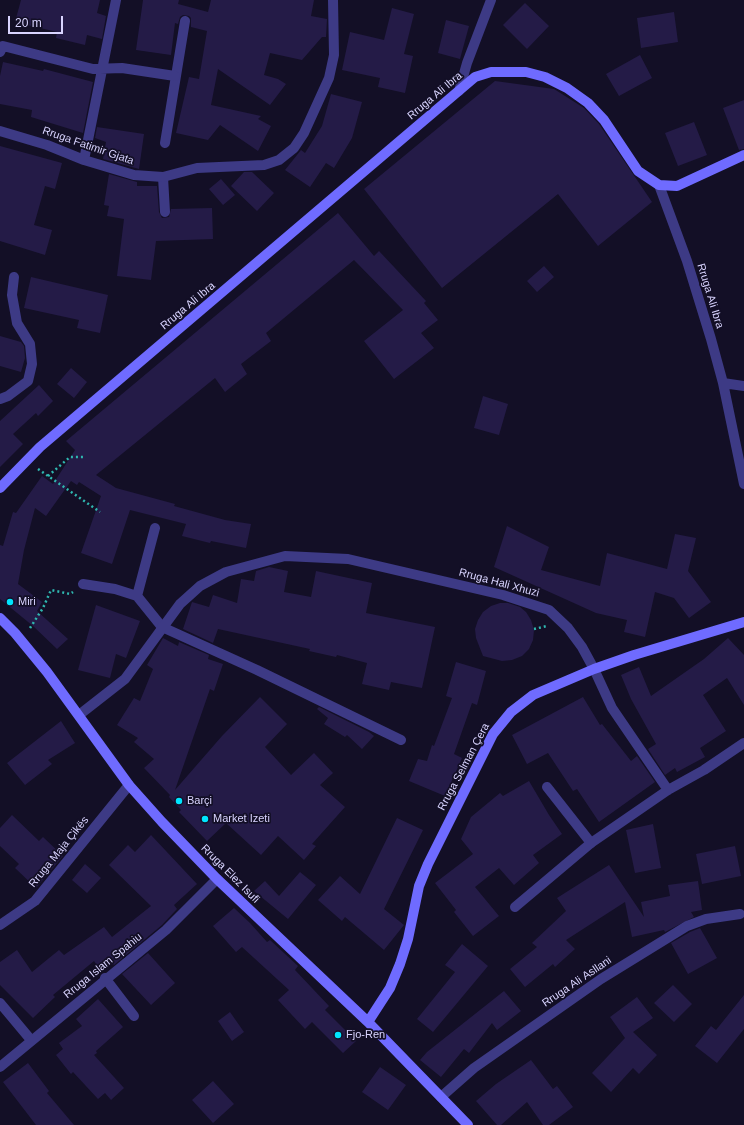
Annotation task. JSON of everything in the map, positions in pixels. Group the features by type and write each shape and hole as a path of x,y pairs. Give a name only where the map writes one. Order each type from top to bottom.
{"street":[{"path":"84,160 116,0"},
{"name":"Rruga Fatimir Gjata","path":"0,131 47,145 84,160 134,175 163,177 197,168 264,165 278,160 294,148 304,132 329,78 334,55 333,0"},
{"path":"459,91 467,63 491,0"},
{"path":"165,143 185,21"},
{"path":"1,45 101,70 122,68 175,76"},
{"name":"Rruga Ali Ibra","path":"0,488 46,442 475,77 491,72 526,72 545,77 567,88 588,103 604,120 638,171 659,185 687,261 723,383 744,484"},
{"path":"659,185 677,186 744,155"},
{"path":"163,177 165,212"},
{"path":"0,399 8,396 28,381 32,364 30,344 17,323 12,295 14,277"},
{"path":"723,383 744,386"},
{"path":"137,596 155,528"},
{"name":"Rruga Hali Xhuzi","path":"79,715 125,679 145,654 162,627 180,604 200,586 226,572 259,561 285,556 348,559 503,595 549,610 568,628 594,669 612,708 668,790"},
{"path":"83,584 115,589 137,596 162,627 257,670 401,740"},
{"name":"Rruga Elez Isufi","path":"0,618 47,672 129,784 217,879 368,1022 441,1097 465,1124"},
{"name":"Rruga Selman Çera","path":"368,1022 390,988 400,964 408,939 419,886 428,864 493,734 511,712 533,696 594,669 634,655 744,622"},
{"path":"516,907 591,843 668,790 704,770 744,743"},
{"name":"Rruga Maja Çikës","path":"0,925 35,901 129,784"},
{"path":"547,787 591,843"},
{"name":"Rruga Islam Spahiu","path":"0,1067 105,978 166,930 217,879"},
{"name":"Rruga Ali Asllani","path":"441,1097 474,1068 601,979 687,926 706,919 740,914"},
{"path":"105,978 134,1016"},
{"path":"0,1002 31,1040"}],"path":[{"path":"48,476 70,457 83,457"},
{"path":"26,461 100,512"},
{"path":"29,629 43,608 51,590 70,594"},
{"path":"534,630 546,626"}],"building":[{"path":"21,0 100,0 97,13 106,16 102,39 87,35 85,45 56,38 57,32 15,22"},
{"path":"143,0 179,0 178,4 208,12 211,0 314,0 311,16 327,19 326,37 322,37 302,60 270,53 264,75 278,79 286,84 270,105 218,69 211,105 261,116 258,119 271,126 258,151 220,125 208,140 176,133 189,77 199,79 207,31 191,27 191,18 183,15 180,17 178,24 175,23 171,55 136,50"},
{"path":"525,3 549,26 527,49 503,25"},
{"path":"392,8 414,14 404,54 413,56 405,93 378,87 380,78 342,70 350,32 384,40"},
{"path":"674,12 678,42 641,48 637,18"},
{"path":"446,20 469,26 460,59 438,53"},
{"path":"640,55 652,78 619,96 606,74"},
{"path":"3,62 43,71 44,69 93,82 83,133 31,117 32,110 0,104 0,76"},
{"path":"495,81 554,89 584,108 599,124 652,202 598,246 558,194 442,288 364,189"},
{"path":"331,94 362,102 352,138 334,168 326,163 310,187 285,170 301,150 305,153 322,126"},
{"path":"744,100 744,149 739,150 723,108"},
{"path":"694,122 707,155 678,166 665,133"},
{"path":"97,127 144,134 139,169 103,159 106,142 95,138"},
{"path":"0,146 62,163 55,189 45,186 34,225 52,230 45,255 0,241"},
{"path":"244,172 252,172 274,193 257,211 231,186"},
{"path":"109,174 137,182 137,186 157,186 159,212 162,218 169,217 171,209 212,208 213,239 156,241 151,280 117,276 124,219 107,216 109,206 104,205"},
{"path":"221,179 235,195 223,205 209,189"},
{"path":"338,213 374,256 379,251 426,301 424,303 438,320 421,333 434,348 394,379 364,341 403,310 354,260 266,333 271,341 241,364 247,374 225,392 215,378 96,475 116,488 175,504 174,506 225,520 251,524 246,548 211,541 210,543 182,536 186,524 130,510 112,564 81,553 101,496 79,482 77,485 71,481 46,516 35,508 24,550 18,584 42,602 37,611 68,639 57,649 33,626 0,599 0,545 3,546 13,512 16,513 42,476 53,484 75,450 66,441"},
{"path":"544,266 554,277 537,292 527,281"},
{"path":"31,277 108,295 100,333 77,328 79,320 24,308"},
{"path":"0,336 21,342 24,346 25,358 21,372 0,366"},
{"path":"71,368 87,382 74,398 57,384"},
{"path":"39,385 53,401 38,416 36,413 13,434 23,444 0,467 0,421"},
{"path":"483,396 508,404 499,435 474,428"},
{"path":"507,526 549,547 541,570 600,586 607,553 667,569 675,534 696,538 688,571 711,602 689,618 674,598 655,592 645,637 624,632 627,620 596,613 494,567"},
{"path":"269,567 288,571 284,592 311,597 316,571 372,583 366,613 435,627 422,688 391,682 389,690 362,684 367,663 337,655 336,657 309,651 310,649 218,629 213,643 183,629 192,602 209,607 213,595 237,603 241,579 254,581 256,571"},
{"path":"500,603 508,603 520,607 526,612 531,620 534,630 533,640 529,649 522,656 512,660 502,661 483,656 476,638 475,629 483,612 491,606"},
{"path":"96,605 140,621 126,658 116,654 110,678 78,670"},
{"path":"163,638 178,646 179,642 209,655 208,659 223,664 214,691 210,689 175,790 222,736 260,697 287,724 265,747 291,775 314,753 333,773 320,785 345,807 312,844 316,846 304,860 278,836 261,855 226,823 207,841 179,812 181,810 169,797 170,795 144,768 154,759 134,742 138,738 117,725 134,698 140,701 153,669 147,665"},
{"path":"728,638 744,655 744,705 727,678 703,695 726,731 700,748 705,757 677,772 675,768 665,775 648,749 656,744 631,699 621,675 639,667 651,696 704,659"},
{"path":"456,662 486,671 477,705 472,703 454,754 462,758 445,796 409,781 418,759 427,761 432,745 434,746 452,698 446,696"},
{"path":"583,697 600,725 602,724 631,761 637,756 655,782 599,822 577,789 573,791 548,753 527,764 512,735"},
{"path":"319,707 369,732 374,736 362,749 347,735 345,737 324,724 328,718 317,709"},
{"path":"61,721 75,743 48,760 52,764 25,785 7,763"},
{"path":"529,781 562,834 533,855 539,863 514,885 499,868 475,887 499,916 473,936 454,912 456,910 435,883 473,854 461,839 471,817 500,793 503,796"},
{"path":"12,815 39,841 43,837 63,856 36,888 15,868 19,864 0,846 0,828"},
{"path":"397,818 423,830 384,909 404,925 384,950 345,917 342,921 318,900 340,876 360,894"},
{"path":"653,824 661,868 635,873 626,830"},
{"path":"151,835 197,884 174,905 177,909 162,925 114,965 113,964 101,971 94,961 53,995 55,997 33,1018 0,985 0,962 17,950 32,972 59,950 64,955 104,927 112,937 151,906 109,865 128,845 135,852"},
{"path":"735,846 741,876 702,884 696,854"},
{"path":"85,864 101,878 87,893 72,880"},
{"path":"609,865 644,917 641,902 670,896 668,885 698,881 702,910 691,912 694,917 665,932 664,930 632,937 625,902 566,940 575,949 555,967 553,964 525,987 510,969 537,947 532,943 566,911 557,898"},
{"path":"300,872 316,885 288,919 254,891 265,881 279,896"},
{"path":"234,908 267,942 270,940 298,966 295,970 329,1006 325,1010 356,1041 343,1053 312,1022 305,1029 278,1000 289,990 242,947 236,952 213,926"},
{"path":"700,928 717,958 688,974 671,943"},
{"path":"462,944 488,966 433,1032 417,1019 455,972 445,965"},
{"path":"148,953 175,983 151,1005 122,974"},
{"path":"673,985 692,1004 674,1022 654,1003"},
{"path":"504,991 521,1011 497,1030 492,1023 469,1053 464,1049 441,1077 420,1060 427,1052"},
{"path":"744,995 744,1029 717,1063 695,1046 711,1026 716,1030"},
{"path":"637,997 653,1018 633,1032 657,1055 639,1074 633,1068 611,1092 592,1073 625,1038 610,1017"},
{"path":"98,999 123,1027 96,1051 97,1053 94,1055 124,1088 111,1100 105,1093 98,1099 73,1072 71,1074 56,1055 63,1049 59,1043 82,1026 76,1019"},
{"path":"230,1012 244,1032 232,1041 218,1021"},
{"path":"531,1060 553,1089 557,1086 573,1107 549,1125 543,1125 527,1102 501,1125 497,1125 476,1101 496,1084"},
{"path":"28,1063 49,1091 47,1093 74,1125 36,1125 3,1082"},
{"path":"380,1067 406,1085 388,1110 362,1092"},
{"path":"213,1081 234,1104 213,1123 192,1100"}],"place":[{"name":"Miri","path":"10,602"},
{"name":"Barçi","path":"179,801"},
{"name":"Market Izeti","path":"205,819"},
{"name":"Fjo-Ren","path":"338,1035"}]}
